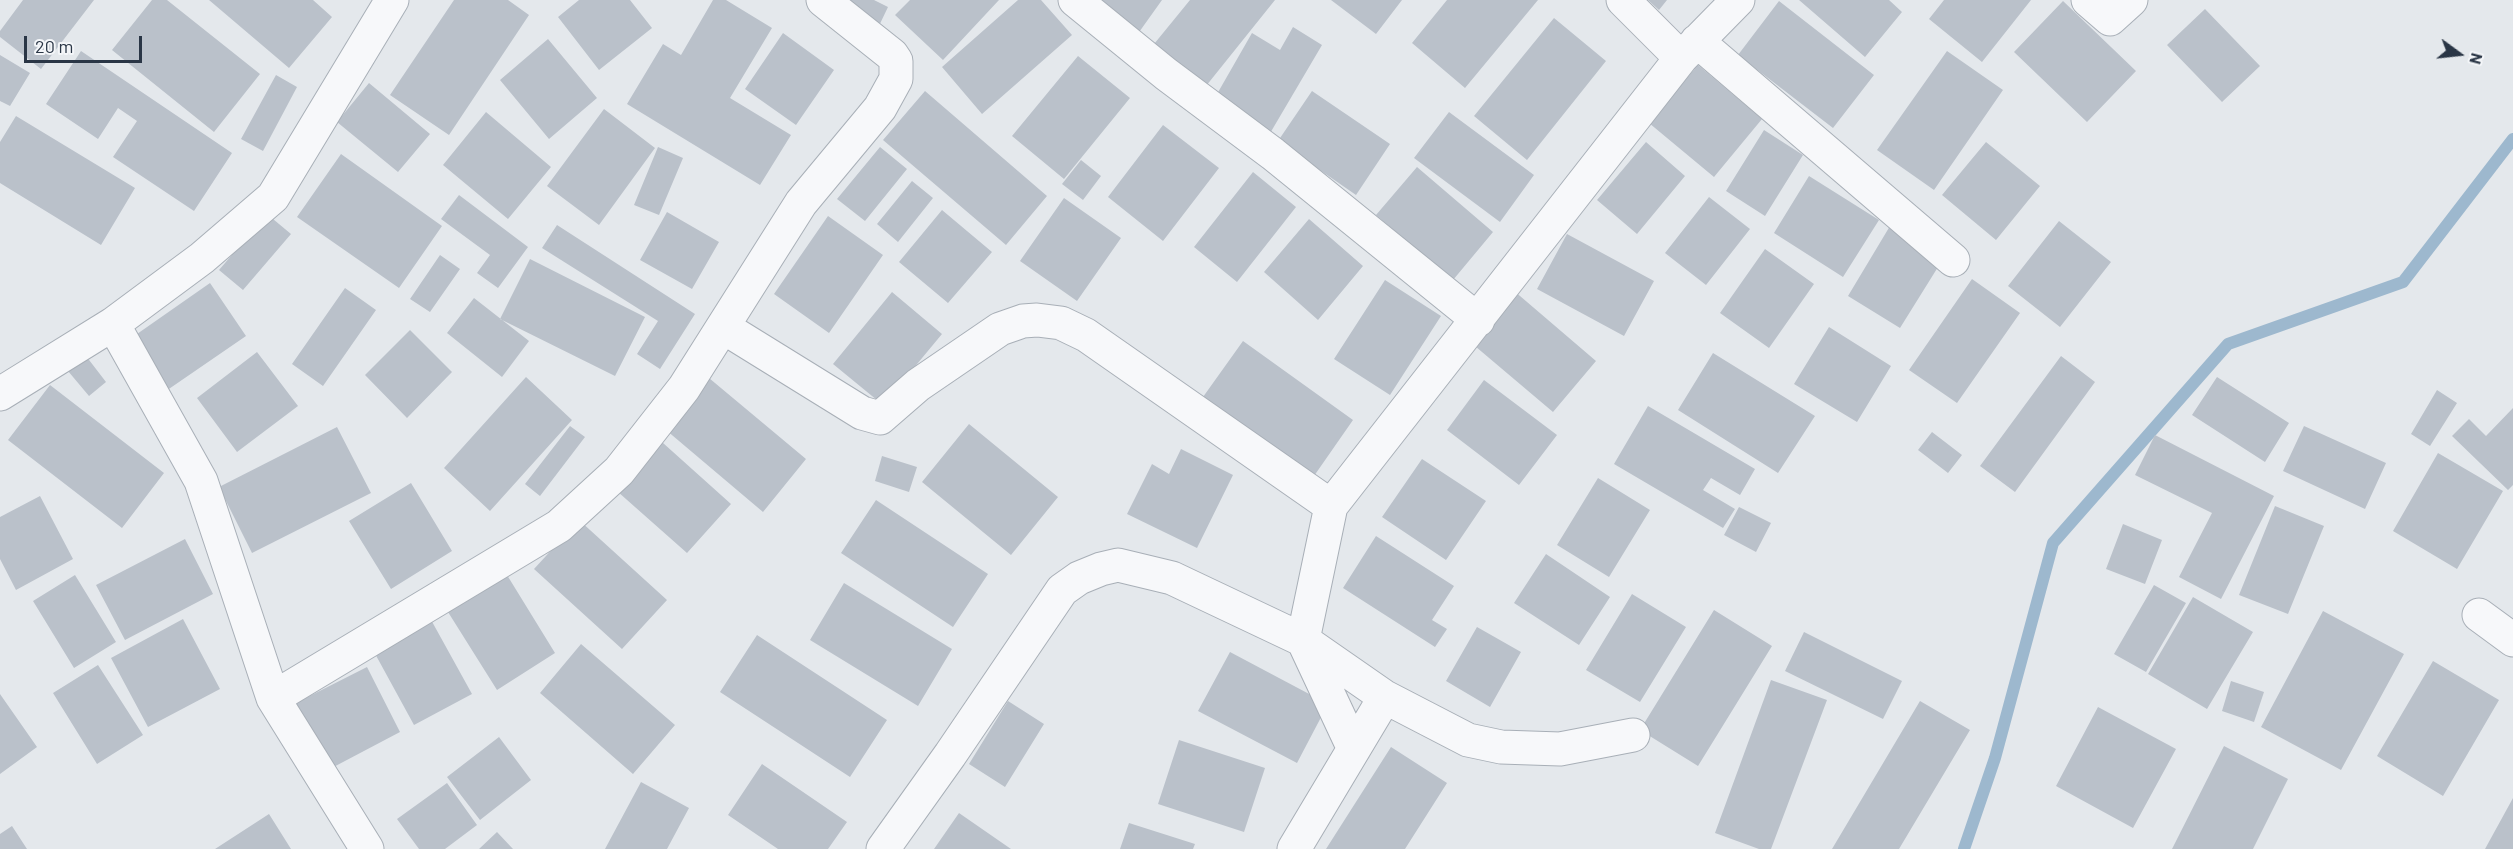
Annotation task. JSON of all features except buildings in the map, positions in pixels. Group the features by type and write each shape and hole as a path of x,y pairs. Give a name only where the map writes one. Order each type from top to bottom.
{"street":[{"path":"0,394 113,324 202,258 273,197 392,0"},
{"path":"273,698 559,526 619,471 684,388 801,203 880,108 896,79 898,70 896,60 823,0"},
{"path":"1075,0 1166,74 1273,154 1478,320"},
{"path":"1623,0 1953,260"},
{"path":"1354,750 1304,640 1331,506 1689,50 1738,0"},
{"path":"2088,0 2110,19 2132,0"},
{"path":"723,327 862,413 880,418 918,386 1000,329 1023,321 1060,323 1086,335 1331,506"},
{"path":"113,324 201,481 273,698 367,849"},
{"path":"883,849 1062,590 1079,578 1101,568 1119,565 1172,578 1304,640 1385,697 1468,740 1501,747 1560,749 1633,735"},
{"path":"2479,615 2513,640"},
{"path":"1294,849 1385,697"}],"waterway":[{"path":"1964,849 1995,758 2053,543 2228,344 2403,282 2513,139"}]}
